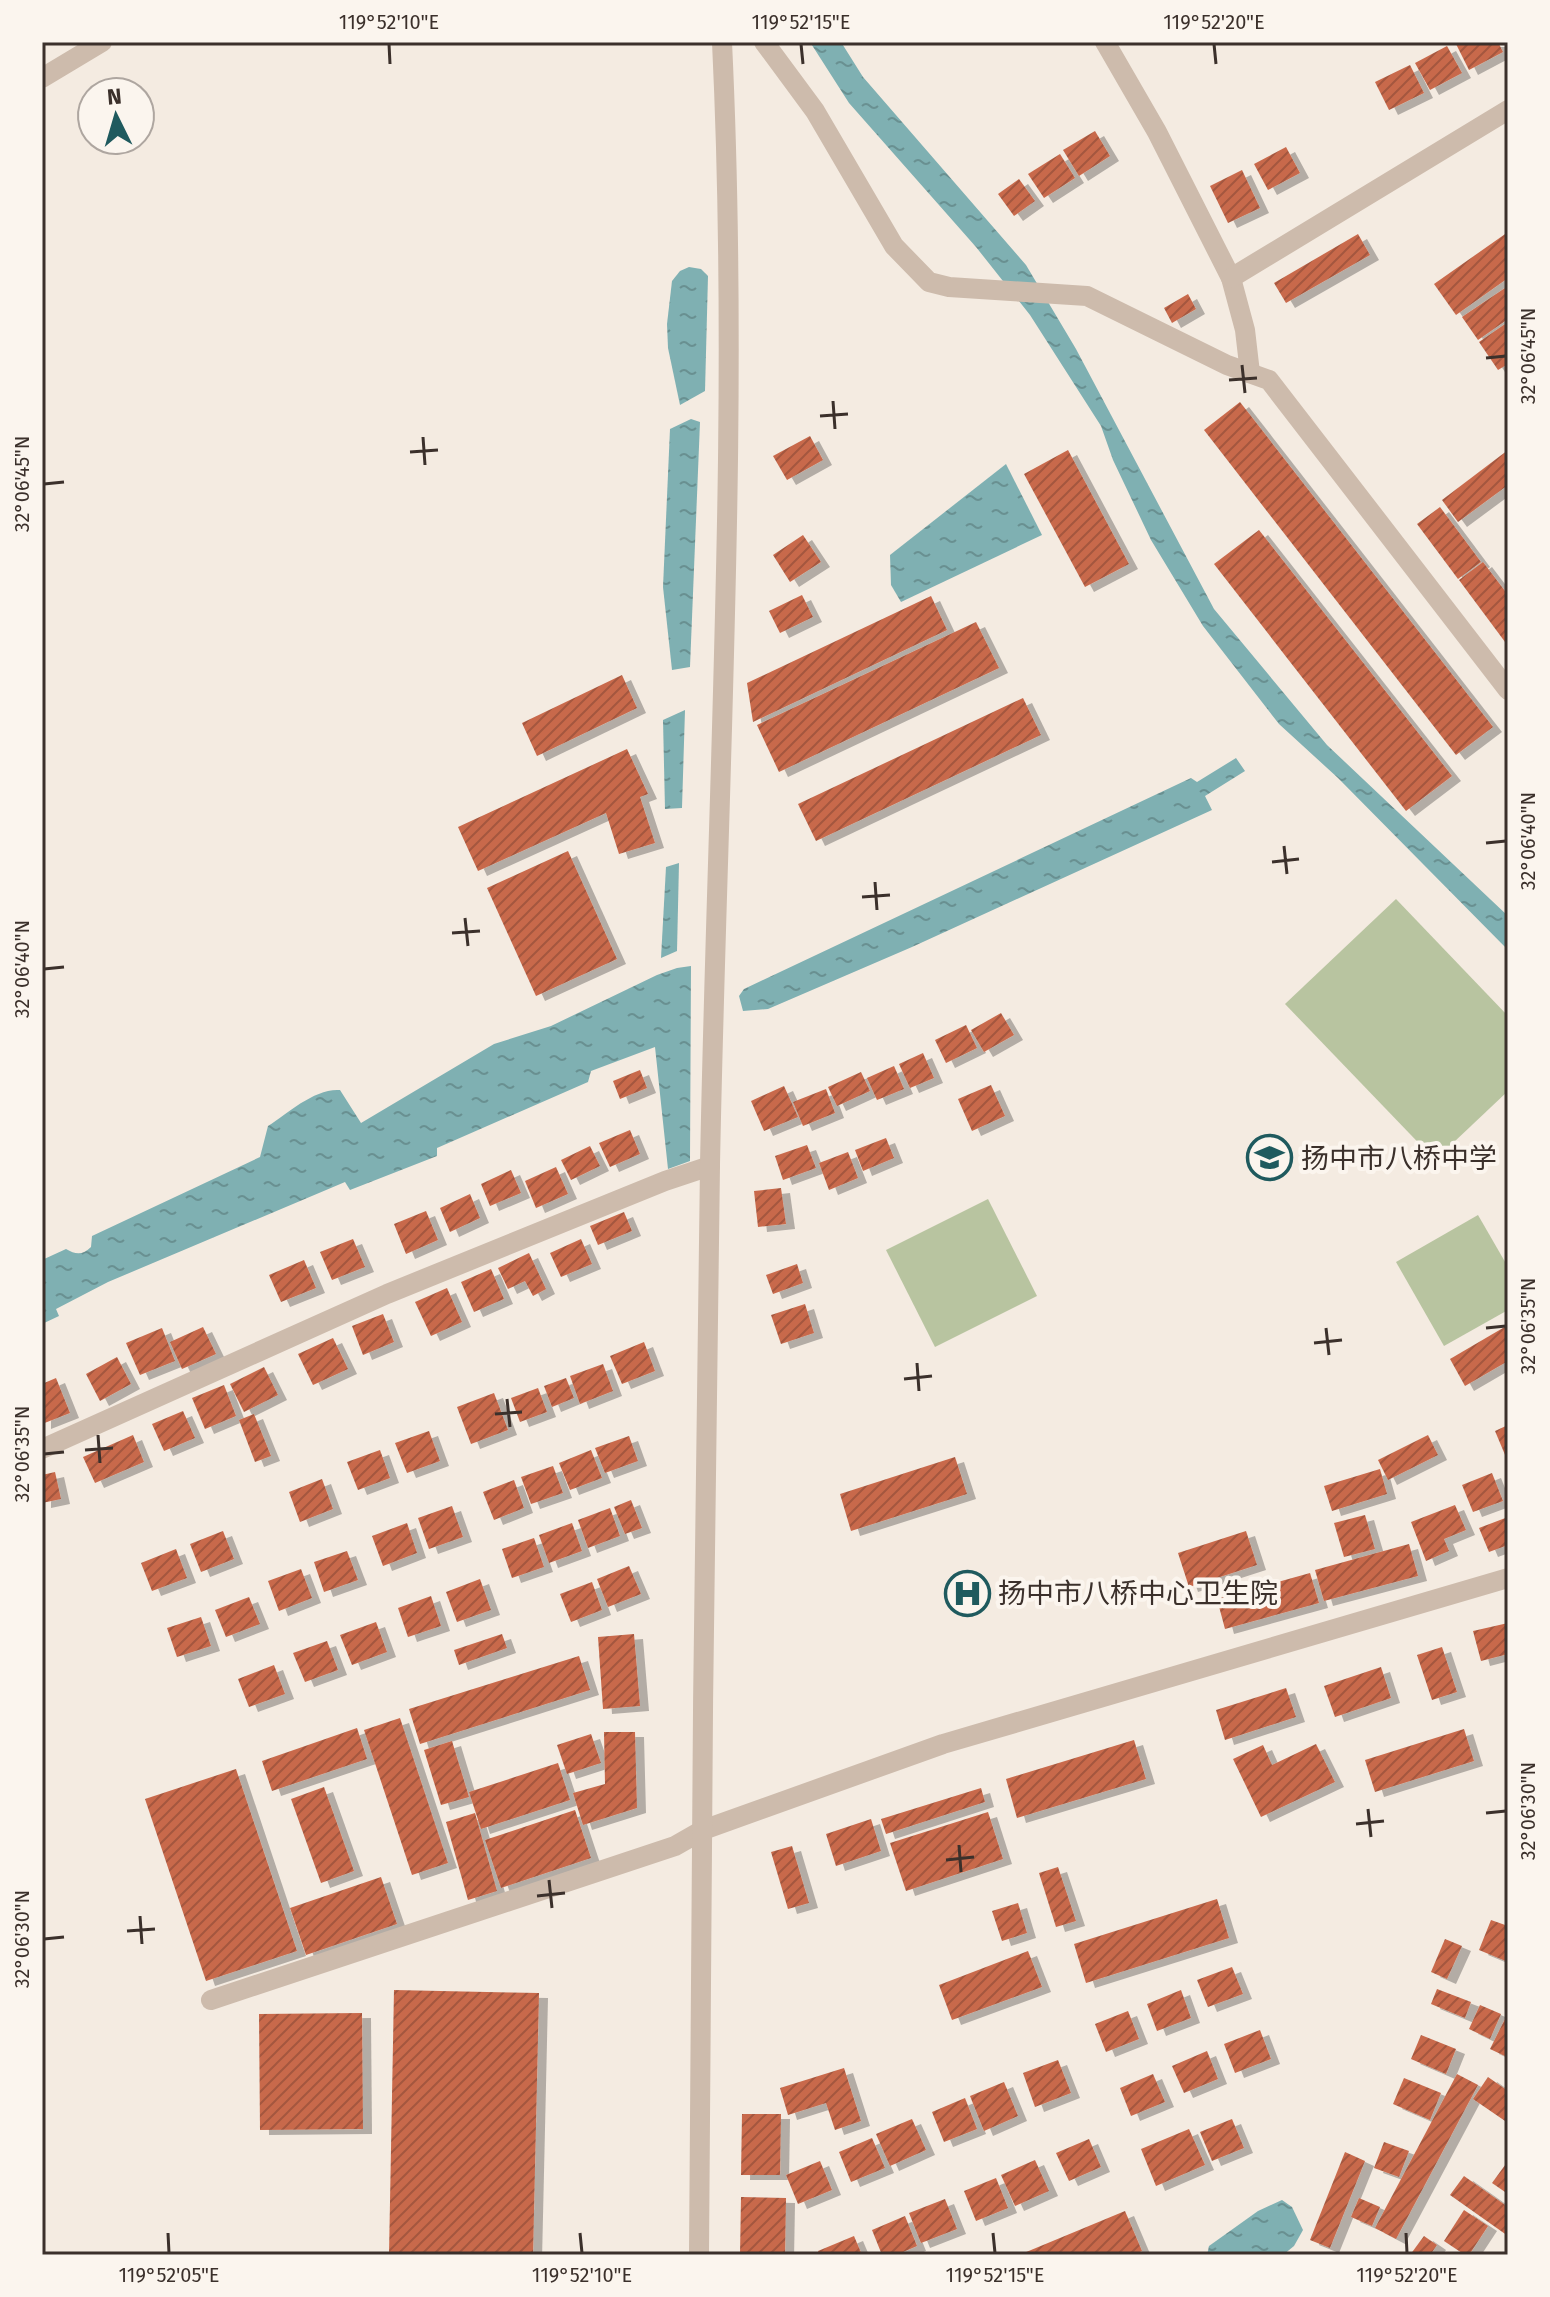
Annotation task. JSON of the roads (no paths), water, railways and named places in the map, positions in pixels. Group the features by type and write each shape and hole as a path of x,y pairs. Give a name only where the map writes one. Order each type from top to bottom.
{"street":[{"path":"42,78 102,42"},
{"path":"699,2255 710,1166 730,417 728,186 722,42"},
{"path":"764,42 815,111 894,246 929,282 949,287 1087,296 1269,380 1508,690"},
{"path":"1105,42 1157,132 1231,278 1245,330 1250,373"},
{"path":"1231,278 1508,110"},
{"path":"42,1449 387,1294 665,1181 710,1166"},
{"path":"211,2000 675,1846 703,1830 943,1744 1508,1578"}],"water":[{"path":"810,42 841,42 863,77 1026,265 1076,349 1214,609 1327,745 1508,916 1508,950 1338,778 1279,724 1203,626 1151,540 1113,460 1101,426 1030,315 976,247 849,103"},
{"path":"689,267 701,269 708,276 705,391 680,405 668,348 667,324 672,281 680,271"},
{"path":"691,419 700,422 690,667 672,670 663,587 670,429"},
{"path":"1006,464 1042,535 901,602 891,585 890,555"},
{"path":"685,710 682,808 665,809 663,720"},
{"path":"1236,758 1245,771 1205,796 1212,810 768,1009 743,1011 739,996 744,989 1191,778 1197,782"},
{"path":"679,863 677,951 661,958 666,867"},
{"path":"691,966 690,1161 668,1169 655,1047 591,1071 588,1082 437,1148 437,1156 350,1190 345,1182 108,1282 56,1309 59,1316 42,1324 42,1260 66,1249 85,1252 91,1247 92,1236 260,1157 268,1126 312,1097 340,1090 361,1123 494,1044 551,1026 657,975"},
{"path":"1282,2200 1292,2207 1303,2230 1294,2246 1283,2255 1207,2255 1209,2246 1258,2211"}],"place":[{"name":"扬中市八桥中学","path":"1270,1158"},
{"name":"扬中市八桥中心卫生院","path":"967,1593"}]}
